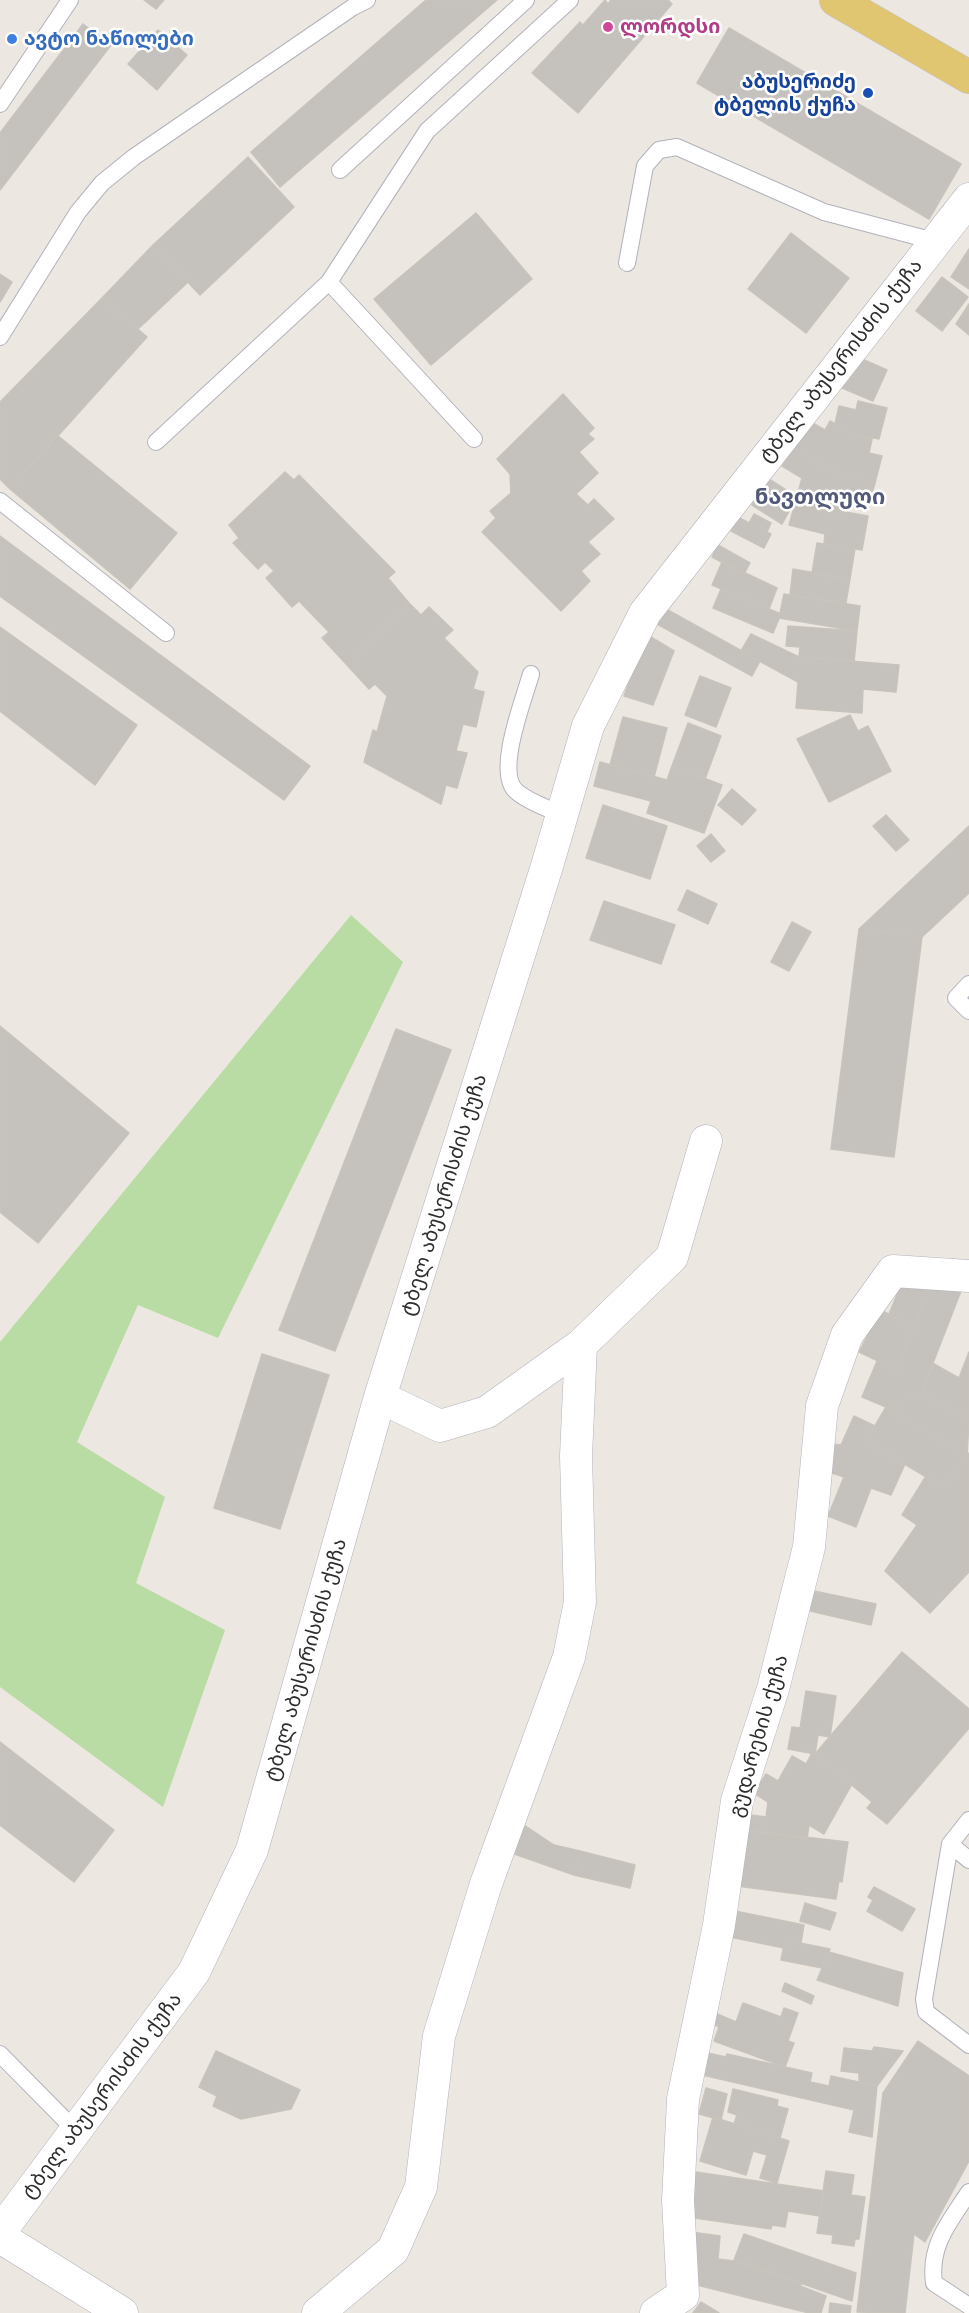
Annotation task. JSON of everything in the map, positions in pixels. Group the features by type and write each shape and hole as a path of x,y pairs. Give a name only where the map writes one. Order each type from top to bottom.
{"main road":[{"path":"836,0 969,77"}],"street":[{"name":"ტბელ აბუსერისძის ქუჩა","path":"0,2234 194,1972 252,1850 380,1397 588,726 645,613 969,199"},
{"path":"380,1397 440,1426 487,1412 581,1345 672,1257 706,1141"},
{"name":"გუდარეხის ქუჩა","path":"656,2313 683,2295 678,2200 683,2099 719,1925 737,1801 773,1689 809,1547 822,1406 847,1335 893,1271 969,1276"},
{"path":"318,2313 393,2250 421,2187 440,2036 486,1884 569,1657 580,1602 576,1456 581,1345"},
{"path":"0,2234 122,2313"}],"lane":[{"path":"0,104 70,0"},
{"path":"0,337 78,213 102,183 153,144 368,0"},
{"path":"340,170 526,0"},
{"path":"156,442 328,282 427,131 570,0"},
{"path":"627,263 645,166 659,150 677,147 824,212 934,241"},
{"path":"328,282 474,439"},
{"path":"0,501 166,633"},
{"path":"531,674 508,761 509,782 517,792 562,815"},
{"path":"969,984 956,998 969,1011"},
{"path":"969,1820 950,1844 924,1999 926,2012 969,2045"},
{"path":"950,1844 969,1860"},
{"path":"0,2054 77,2132"},
{"path":"969,2192 939,2240 932,2263 934,2283 969,2306"}],"green space":[{"path":"351,915 403,962 218,1338 138,1305 77,1442 165,1497 136,1583 225,1630 163,1807 0,1687 0,1342"}],"building":[{"path":"144,0 164,0 156,9"},
{"path":"426,0 497,0 280,187 251,152"},
{"path":"605,0 608,4 611,0 668,0 672,4 578,113 532,73 580,22 583,25"},
{"path":"83,24 111,45 0,190 0,133"},
{"path":"729,28 961,164 929,219 697,83"},
{"path":"158,30 187,55 157,90 128,64"},
{"path":"248,157 294,207 200,295 153,245"},
{"path":"476,213 532,279 431,365 374,299"},
{"path":"791,233 849,278 806,333 748,289"},
{"path":"153,245 188,282 138,329 102,298"},
{"path":"969,249 969,289 951,277"},
{"path":"0,274 12,282 0,302"},
{"path":"942,277 968,297 942,331 916,311"},
{"path":"102,298 147,337 10,489 0,479 0,402"},
{"path":"969,304 969,335 956,324"},
{"path":"862,359 887,370 873,401 842,388"},
{"path":"563,394 594,428 588,434 594,439 579,452 598,473 576,494 588,505 594,499 614,519 588,542 600,554 581,571 590,581 561,611 482,532 496,518 490,511 511,493 510,474 497,459"},
{"path":"858,401 887,408 879,439 855,435 835,424 839,406 856,410"},
{"path":"809,421 825,430 830,421 855,435 872,439 869,453 882,456 875,483 840,474 794,448"},
{"path":"57,435 177,533 130,589 10,489"},
{"path":"794,448 840,474 875,483 869,504 843,499 839,515 795,504 802,478 782,466"},
{"path":"285,472 294,480 299,475 395,572 388,578 409,603 347,665 322,638 329,632 299,601 292,607 266,578 274,571 265,562 258,569 233,543 239,538 229,525"},
{"path":"769,479 797,497 782,524 752,505"},
{"path":"795,504 839,515 840,511 868,516 862,550 824,544 825,534 789,525"},
{"path":"754,514 771,523 767,532 771,534 764,548 731,531 738,517 749,523"},
{"path":"0,536 310,766 284,800 0,596"},
{"path":"817,543 855,549 850,579 812,573"},
{"path":"718,545 750,563 744,574 712,557"},
{"path":"722,562 777,588 769,609 712,585"},
{"path":"793,569 850,579 846,603 790,595"},
{"path":"721,589 781,614 773,633 713,608"},
{"path":"784,594 860,606 857,631 779,618"},
{"path":"409,603 421,615 429,607 453,630 444,638 478,672 473,689 484,692 476,727 463,724 456,751 467,753 457,788 446,785 441,804 364,762 373,730 377,732 387,696 375,684 369,689 347,665"},
{"path":"666,609 760,661 752,676 657,624"},
{"path":"788,626 857,631 854,662 799,657 800,647 786,646"},
{"path":"0,627 137,725 95,785 0,711"},
{"path":"646,634 674,651 653,705 624,696"},
{"path":"751,634 799,657 899,665 896,692 863,689 862,713 796,708 798,682 741,651"},
{"path":"700,676 731,688 716,727 685,715"},
{"path":"850,715 858,731 868,726 891,771 829,802 797,739"},
{"path":"623,717 667,728 654,777 610,765"},
{"path":"688,723 721,736 705,779 672,766"},
{"path":"600,762 667,780 672,766 722,785 704,833 647,813 651,801 594,786"},
{"path":"732,789 756,810 742,825 718,805"},
{"path":"603,805 667,826 650,879 586,858"},
{"path":"886,815 909,840 896,851 873,826"},
{"path":"969,826 969,893 922,937 859,929"},
{"path":"711,834 725,851 711,862 697,846"},
{"path":"687,890 717,904 708,924 678,910"},
{"path":"604,901 675,925 661,964 590,940"},
{"path":"792,922 811,932 789,971 771,962"},
{"path":"859,929 922,937 894,1157 831,1149"},
{"path":"0,1026 129,1133 38,1243 0,1212"},
{"path":"396,1029 451,1050 335,1351 279,1330"},
{"path":"933,1280 914,1328 889,1314 902,1283"},
{"path":"933,1280 961,1291 921,1394 886,1407 862,1397 877,1361 897,1370"},
{"path":"881,1310 914,1328 897,1370 859,1352"},
{"path":"969,1352 969,1420 921,1394 934,1364 959,1378"},
{"path":"262,1354 329,1375 280,1529 214,1508"},
{"path":"921,1394 969,1420 967,1456 886,1407"},
{"path":"886,1407 967,1456 943,1487 866,1441"},
{"path":"854,1416 875,1426 866,1441 905,1464 891,1495 871,1488 856,1527 828,1516 844,1477 829,1472 833,1444 841,1445"},
{"path":"969,1453 969,1572 930,1613 885,1571 917,1525 902,1515 926,1476 943,1487"},
{"path":"814,1591 876,1604 871,1625 810,1611"},
{"path":"902,1652 969,1709 969,1728 887,1824 867,1808 872,1802 815,1754"},
{"path":"806,1691 836,1696 830,1737 818,1735 815,1754 788,1749 792,1727 800,1728"},
{"path":"0,1742 114,1830 74,1882 0,1825"},
{"path":"812,1753 852,1784 824,1834 809,1825 807,1839 749,1831 751,1815 766,1817 768,1802 754,1793 766,1774 778,1781 792,1756 806,1764"},
{"path":"518,1821 554,1845 580,1851 574,1875 503,1850"},
{"path":"743,1830 848,1842 842,1882 839,1881 836,1899 737,1886"},
{"path":"580,1851 635,1865 630,1888 574,1875"},
{"path":"874,1887 915,1909 902,1931 867,1911 873,1900 868,1897"},
{"path":"805,1903 836,1913 830,1930 800,1921"},
{"path":"735,1911 804,1925 801,1943 785,1940 784,1948 730,1937"},
{"path":"785,1940 830,1949 822,1968 781,1960"},
{"path":"829,1952 903,1973 898,2006 817,1980"},
{"path":"785,1983 814,1996 811,2004 782,1991"},
{"path":"743,2003 781,2017 784,2008 798,2013 788,2041 794,2043 785,2067 714,2041 719,2027 712,2024 715,2013 736,2022"},
{"path":"918,2041 969,2076 969,2161 925,2242 914,2234 905,2313 857,2312 883,2093"},
{"path":"874,2047 903,2051 877,2086 859,2082 859,2073 841,2071 844,2048 872,2051"},
{"path":"216,2051 300,2090 291,2109 241,2119 213,2106 217,2096 199,2087"},
{"path":"703,2052 726,2057 727,2054 812,2073 810,2082 829,2086 831,2076 877,2086 872,2137 849,2132 854,2110 698,2074"},
{"path":"706,2088 727,2094 721,2120 699,2114"},
{"path":"733,2089 778,2100 777,2106 788,2109 780,2138 734,2124 737,2115 728,2112"},
{"path":"713,2117 789,2141 777,2183 760,2178 767,2155 753,2151 746,2175 700,2161"},
{"path":"689,2171 824,2191 820,2216 788,2211 785,2227 772,2225 771,2229 688,2217"},
{"path":"826,2171 854,2175 851,2195 865,2197 859,2239 855,2239 854,2246 832,2243 833,2235 817,2233"},
{"path":"691,2232 720,2236 718,2259 742,2262 802,2283 800,2286 826,2296 821,2313 809,2313 693,2284"},
{"path":"744,2234 856,2273 852,2301 734,2260"},
{"path":"701,2302 719,2313 693,2313"},
{"path":"830,2303 851,2306 850,2313 829,2313"}],"place":[{"name":"ლორდსი","path":"608,27"},
{"name":"ავტო ნაწილები","path":"12,39"},
{"name":"აბუსერიძე ტბელის ქუჩა","path":"868,93"}],"district":[{"name":"ნავთლუღი","path":"820,498"}]}
